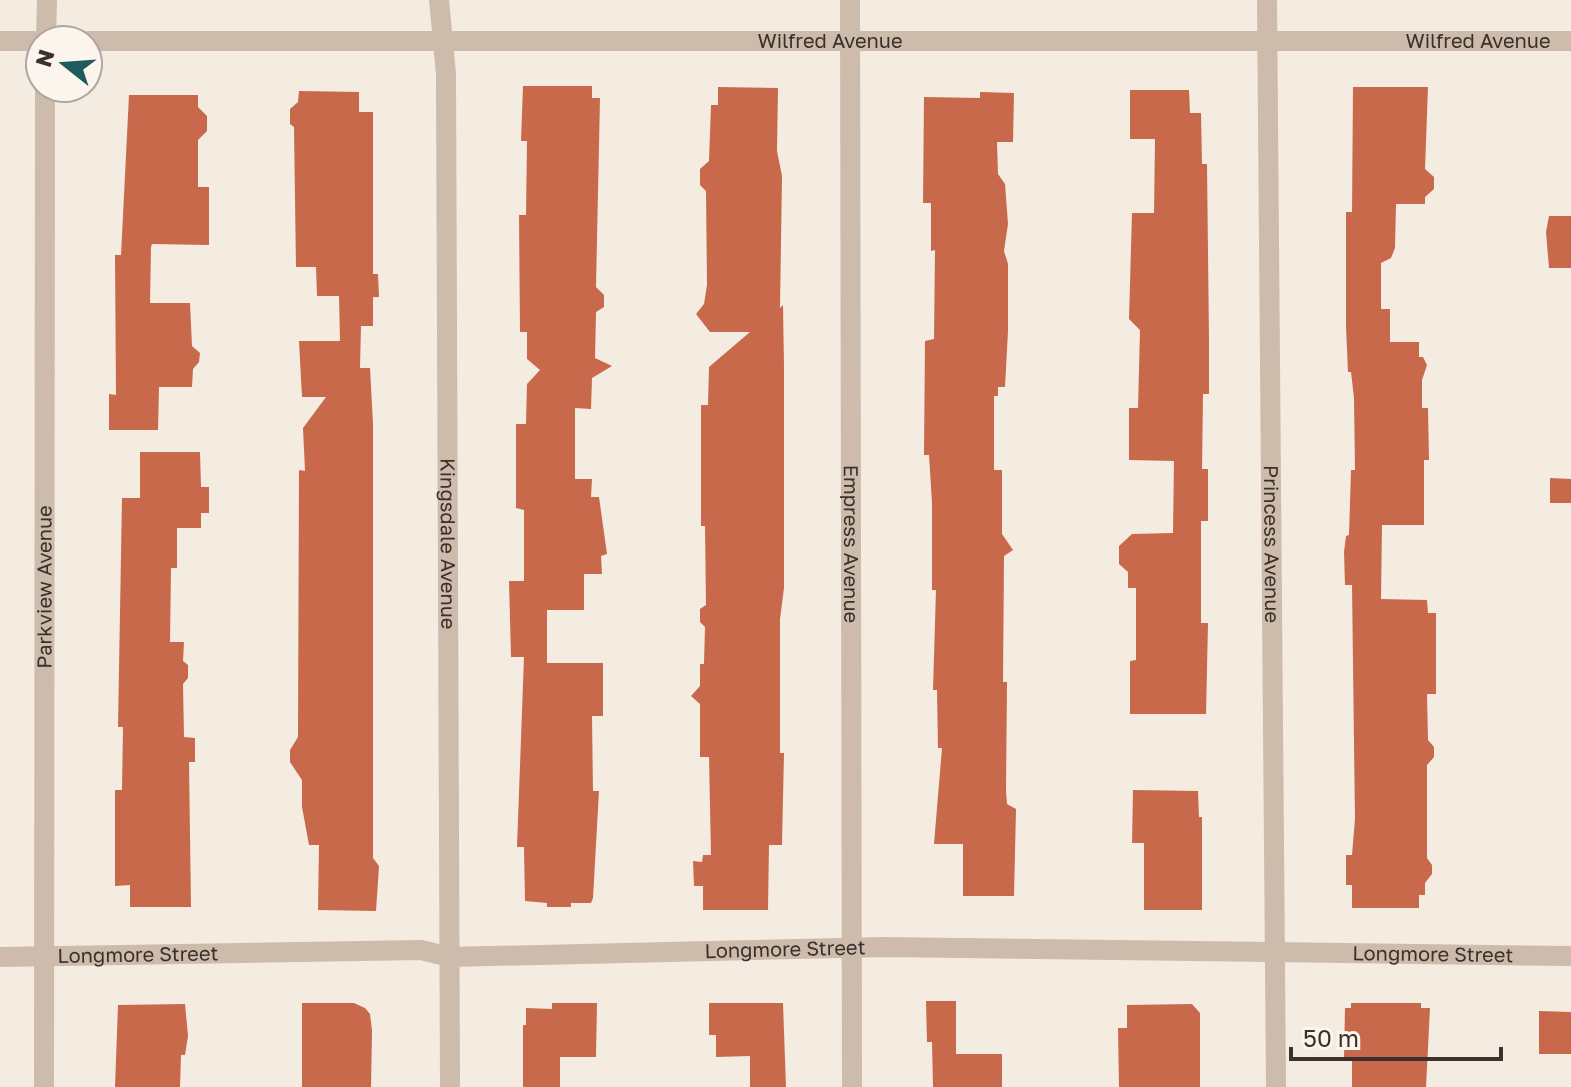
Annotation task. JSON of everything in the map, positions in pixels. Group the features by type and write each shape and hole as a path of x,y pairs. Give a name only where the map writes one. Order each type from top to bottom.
{"street":[{"path":"45,24 47,0"},
{"name":"Kingsdale Avenue","path":"439,0 446,74 450,1087"},
{"name":"Empress Avenue","path":"850,0 852,1087"},
{"name":"Princess Avenue","path":"1267,0 1276,1087"},
{"path":"0,41 24,41"},
{"name":"Wilfred Avenue","path":"104,41 1571,41"},
{"name":"Parkview Avenue","path":"44,1087 45,104"},
{"name":"Longmore Street","path":"0,957 421,950 450,957 851,948 1571,956"}],"building":[{"path":"523,86 592,86 592,98 600,98 596,287 604,295 604,307 596,312 595,358 612,366 592,378 591,409 575,408 575,479 592,479 591,497 599,497 607,554 601,556 602,574 584,574 584,610 547,610 547,663 603,663 603,716 592,716 593,791 599,791 593,898 591,903 571,903 571,907 547,907 547,903 525,901 524,847 517,847 524,657 511,657 509,581 524,581 524,510 516,508 516,424 526,424 527,384 540,370 527,359 527,332 520,332 519,215 526,215 527,141 521,141"},
{"path":"718,87 778,88 777,151 782,176 780,308 783,305 784,367 780,753 784,753 782,845 769,845 768,910 703,910 703,886 694,886 693,861 702,862 703,855 711,855 709,757 700,757 700,704 691,696 700,686 700,664 704,664 705,627 700,622 700,609 706,605 705,526 701,526 701,405 708,405 709,367 750,332 710,332 696,314 704,304 707,285 706,191 700,185 700,169 709,161 711,105 718,105"},
{"path":"1353,87 1428,87 1425,169 1434,177 1434,189 1425,197 1425,204 1396,204 1395,248 1391,258 1381,263 1381,309 1390,309 1390,342 1419,342 1419,357 1423,357 1427,365 1422,380 1422,408 1428,408 1429,460 1424,460 1424,525 1382,525 1381,599 1427,600 1428,613 1436,613 1436,694 1427,694 1428,740 1434,747 1434,757 1427,765 1427,858 1432,865 1432,874 1425,883 1425,895 1419,895 1419,908 1352,908 1352,885 1346,885 1346,855 1352,855 1355,819 1352,585 1345,585 1344,552 1346,536 1349,535 1351,470 1355,470 1354,398 1351,372 1348,372 1346,327 1346,212 1352,212"},
{"path":"1130,90 1189,90 1190,113 1201,113 1202,164 1207,164 1209,341 1209,394 1203,394 1202,469 1208,469 1208,521 1201,521 1201,623 1208,623 1206,714 1130,714 1130,661 1136,660 1136,588 1128,588 1128,572 1119,564 1119,546 1132,534 1173,533 1174,461 1129,460 1129,408 1138,408 1140,330 1129,319 1132,213 1154,213 1155,139 1130,139"},
{"path":"299,91 359,92 359,112 373,112 373,274 378,274 379,297 373,297 373,326 361,326 360,368 370,368 373,424 373,858 379,866 376,911 318,910 319,845 309,845 302,807 302,780 290,762 290,750 298,737 299,470 305,471 303,428 326,397 302,397 299,341 340,341 339,296 317,296 316,267 296,267 294,127 290,124 290,109 298,102"},
{"path":"980,92 1014,93 1013,142 997,142 998,174 1005,184 1008,224 1004,251 1008,264 1008,331 1005,387 998,387 998,396 994,396 994,470 1002,470 1002,534 1013,550 1004,556 1003,682 1007,682 1007,804 1016,809 1014,896 963,896 963,844 934,844 942,748 938,748 937,690 933,690 936,590 932,590 929,455 924,455 925,341 934,339 935,250 931,251 931,203 923,203 924,97 980,98"},
{"path":"129,95 198,95 198,107 207,116 207,131 198,140 198,187 209,187 209,245 152,244 151,247 150,303 190,303 192,346 200,353 199,362 193,369 192,387 159,387 158,430 109,430 109,394 116,395 115,255 121,255"},
{"path":"1549,216 1571,216 1571,268 1549,268 1546,232"},
{"path":"140,452 200,452 201,487 209,487 209,513 201,513 201,528 177,528 177,568 171,568 170,642 184,642 183,661 188,665 188,678 183,684 184,737 195,738 195,762 189,762 191,907 130,907 130,885 115,886 115,790 122,790 123,727 118,727 122,498 140,498"},
{"path":"1550,478 1571,479 1571,503 1550,503"},
{"path":"1133,790 1198,791 1199,817 1202,817 1202,910 1144,910 1144,843 1132,843"},
{"path":"926,1001 956,1001 956,1054 1002,1054 1002,1087 933,1087 932,1042 927,1042"},
{"path":"302,1003 354,1003 370,1014 371,1087 302,1087"},
{"path":"552,1003 597,1003 596,1057 560,1057 560,1087 523,1087 526,1008 552,1009"},
{"path":"709,1003 783,1003 786,1087 750,1087 750,1056 716,1057 716,1035 709,1035"},
{"path":"1351,1003 1421,1003 1421,1008 1430,1008 1426,1087 1352,1087 1352,1060 1344,1060 1345,1008 1351,1008"},
{"path":"185,1004 188,1036 185,1055 181,1055 180,1087 115,1087 118,1005"},
{"path":"1192,1004 1200,1013 1200,1087 1119,1087 1118,1028 1127,1028 1127,1005"},
{"path":"1539,1011 1571,1012 1571,1054 1539,1054"}]}
